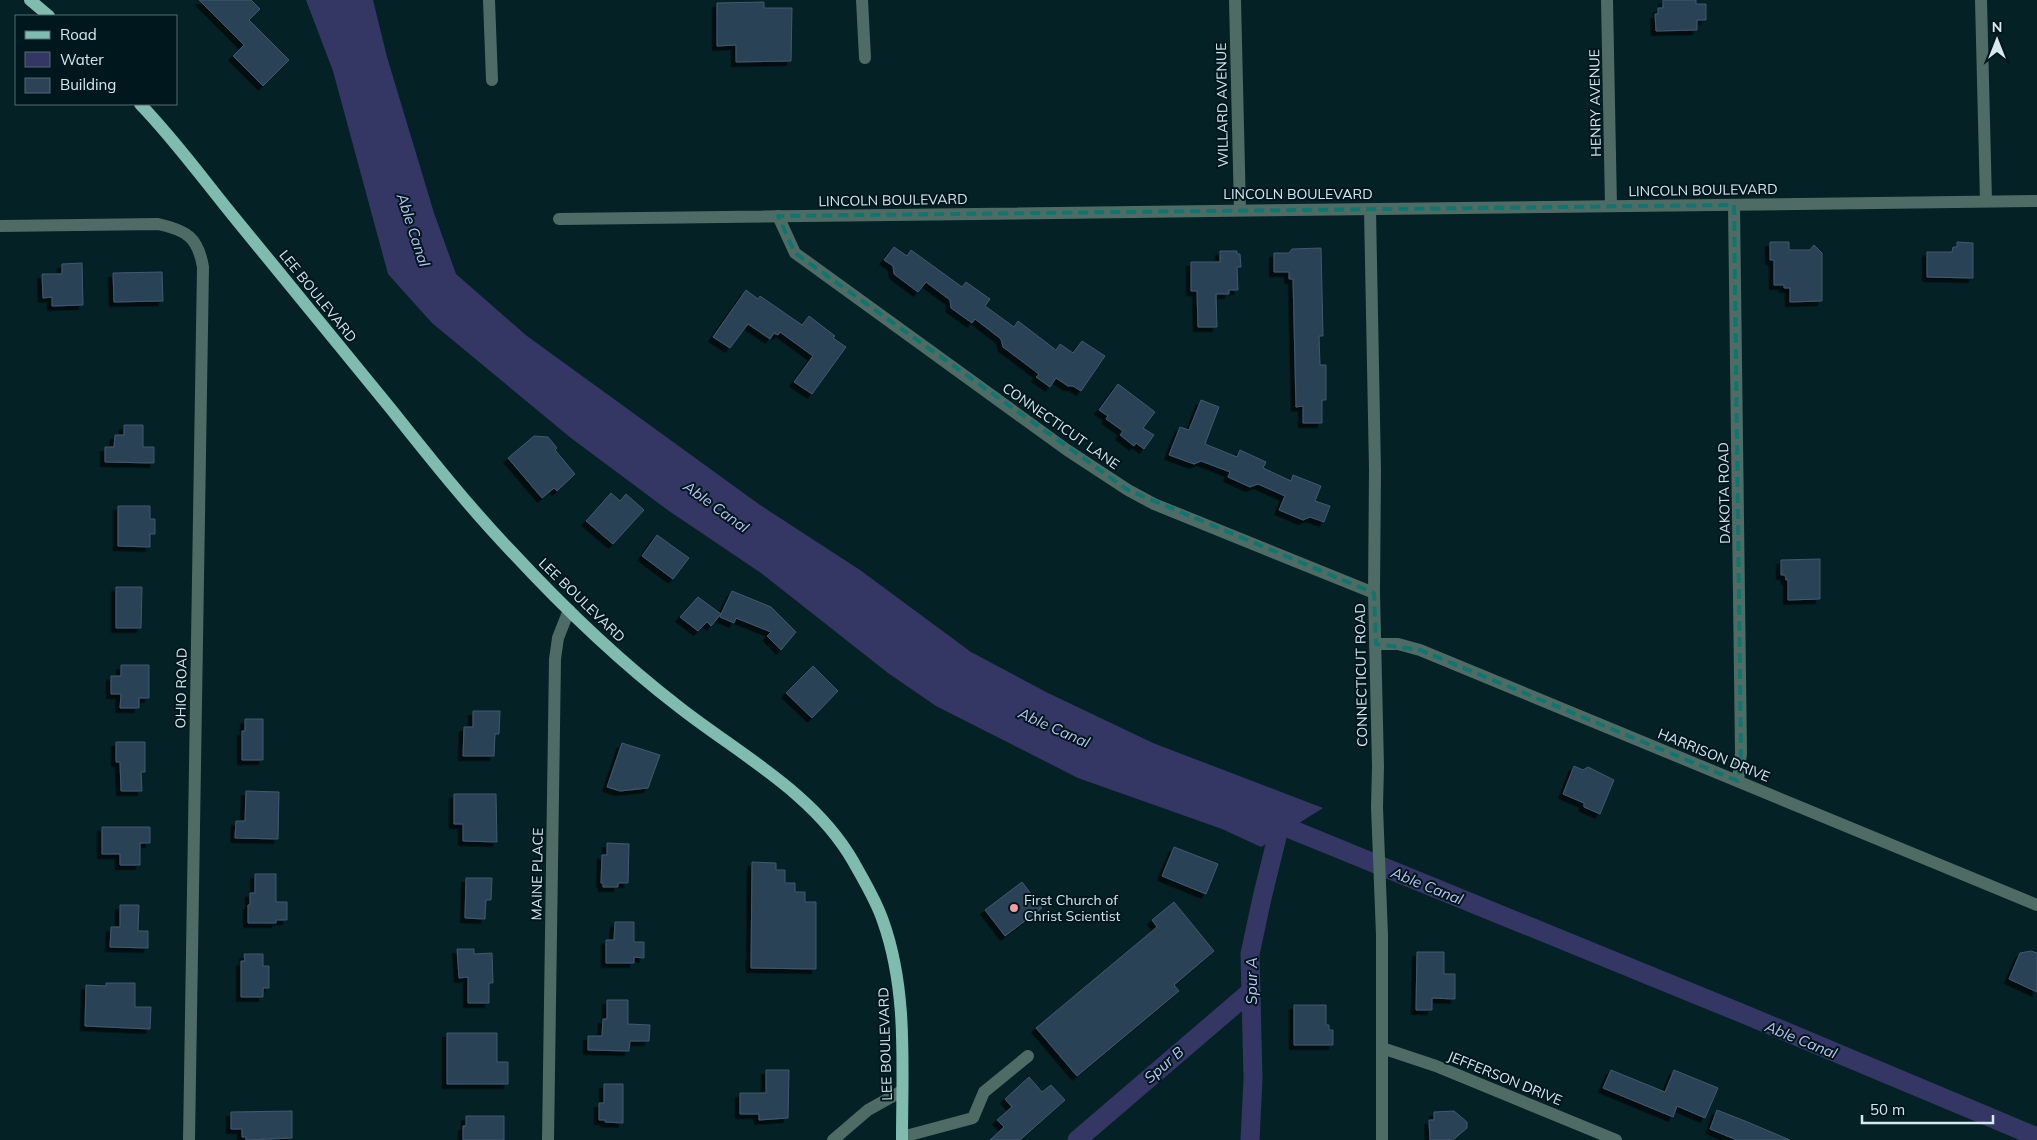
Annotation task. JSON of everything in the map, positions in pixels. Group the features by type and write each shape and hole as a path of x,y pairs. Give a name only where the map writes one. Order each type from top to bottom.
{"main road":[{"path":"30,0 48,15"},
{"name":"LEE BOULEVARD","path":"141,105 203,177 455,488 512,552 568,610 622,659 678,706 806,803 851,857 875,901 890,942 895,967 902,1029 902,1138"}],"street":[{"path":"489,0 492,80"},
{"path":"862,0 865,58"},
{"name":"WILLARD AVENUE","path":"1235,0 1240,210"},
{"name":"HENRY AVENUE","path":"1608,0 1612,206"},
{"path":"1980,0 1986,201"},
{"name":"LINCOLN BOULEVARD","path":"559,219 2037,201"},
{"name":"DAKOTA ROAD","path":"1734,204 1741,743 1738,781"},
{"name":"CONNECTICUT ROAD","path":"1370,209 1375,470 1374,592 1377,807 1382,935 1382,1140"},
{"name":"CONNECTICUT LANE","path":"778,216 795,253 1068,450 1128,490 1163,508 1374,592"},
{"name":"OHIO ROAD","path":"0,226 158,224 178,228 191,239 200,253 203,267 189,1140"},
{"name":"MAINE PLACE","path":"548,1140 555,659 558,638 568,610"},
{"name":"HARRISON DRIVE","path":"1376,644 1398,644 1420,650 2037,905"},
{"name":"JEFFERSON DRIVE","path":"1382,1048 1436,1066 1616,1140"},
{"path":"902,1138 973,1118 984,1092 1028,1056"},
{"path":"833,1140 868,1110 902,1091"}],"highlighted area":[{"path":"1734,205 1741,753 1738,781 1420,650 1376,644 1374,593 1128,490 795,253 778,216"}],"water":[{"path":"306,0 373,0 387,57 434,213 456,274 527,336 760,505 860,570 971,652 1048,693 1153,743 1323,808 1261,847 1222,829 1078,778 936,706 888,673 761,573 669,511 571,438 432,323 388,274 333,71"}],"building":[{"path":"199,0 251,0 260,9 249,20 289,60 263,86 233,56 244,45"},
{"path":"1663,0 1696,0 1696,4 1706,4 1706,20 1697,20 1697,30 1656,31 1655,14 1658,14 1658,8 1663,8"},
{"path":"764,2 764,8 792,8 791,61 736,62 736,45 717,46 717,3"},
{"path":"1770,242 1789,242 1789,250 1810,250 1814,245 1822,253 1822,301 1790,302 1790,288 1784,288 1784,285 1774,285 1774,260 1770,260"},
{"path":"1957,242 1973,243 1973,278 1927,277 1927,252 1952,252 1953,247 1957,247"},
{"path":"894,247 907,256 911,250 962,287 966,282 990,299 985,306 1014,327 1018,321 1056,350 1060,344 1073,353 1082,341 1105,356 1081,391 1073,386 1068,386 1056,378 1050,387 1036,377 1039,374 1003,347 1001,339 975,319 972,323 951,308 950,300 926,282 918,292 894,274 893,266 884,260"},
{"path":"1321,248 1323,336 1319,336 1320,365 1326,365 1326,400 1322,400 1322,423 1303,423 1303,406 1296,407 1293,279 1289,279 1289,272 1274,272 1274,253 1289,253 1292,249"},
{"path":"1220,251 1237,251 1237,254 1240,254 1241,267 1237,267 1238,290 1229,290 1229,294 1216,294 1217,327 1198,327 1197,291 1191,291 1191,262 1220,262"},
{"path":"82,263 83,305 52,306 52,297 43,298 42,274 62,274 62,264"},
{"path":"162,272 163,301 114,302 113,273"},
{"path":"746,290 758,299 760,296 802,325 809,316 846,347 812,394 794,382 813,356 780,332 778,335 774,333 770,339 748,324 730,348 713,337"},
{"path":"1118,384 1155,412 1143,428 1154,435 1144,449 1136,443 1134,446 1120,435 1123,431 1106,419 1108,416 1099,410"},
{"path":"1201,400 1219,407 1205,444 1237,457 1240,450 1266,462 1263,468 1291,481 1293,475 1321,486 1315,501 1330,506 1324,522 1310,517 1303,520 1279,510 1285,496 1258,484 1250,487 1228,477 1230,472 1201,461 1194,464 1169,455 1180,427 1189,430"},
{"path":"124,425 143,425 143,447 154,447 154,463 105,462 105,447 114,447 115,435 124,435"},
{"path":"534,436 548,437 557,448 555,450 575,474 557,491 554,488 542,498 508,458"},
{"path":"611,493 620,501 626,494 644,510 613,544 586,521"},
{"path":"118,506 150,506 150,519 155,519 155,534 150,534 150,547 118,546"},
{"path":"657,535 689,558 673,579 642,556"},
{"path":"1820,559 1820,599 1788,600 1788,580 1786,580 1785,575 1781,575 1781,560"},
{"path":"116,587 142,587 141,628 116,628"},
{"path":"732,591 771,607 796,632 781,650 767,636 771,632 736,618 734,623 720,617"},
{"path":"698,597 721,614 711,626 707,622 698,631 680,617"},
{"path":"121,665 149,665 149,698 139,698 139,708 120,708 121,694 111,694 111,676 121,676"},
{"path":"813,666 838,691 812,718 786,693"},
{"path":"473,711 500,711 499,734 495,734 494,756 463,756 464,727 473,727"},
{"path":"245,719 263,719 263,760 242,760 242,731 245,731"},
{"path":"116,742 145,742 145,772 141,772 142,791 121,791 120,762 116,762"},
{"path":"622,743 660,755 648,788 620,791 607,787"},
{"path":"1574,766 1583,770 1588,767 1614,780 1600,814 1584,807 1584,803 1563,794"},
{"path":"246,791 279,792 278,839 235,838 236,821 245,821"},
{"path":"454,794 496,794 497,842 463,841 463,824 454,824"},
{"path":"102,827 150,827 150,843 140,843 140,865 120,865 120,854 102,854"},
{"path":"607,843 629,844 628,883 618,883 618,887 603,887 603,883 601,883 602,855 607,855"},
{"path":"1174,847 1218,864 1206,894 1162,876"},
{"path":"752,862 776,863 776,870 785,870 785,883 795,883 795,892 805,892 805,902 816,902 816,969 751,968"},
{"path":"255,874 276,874 276,902 287,902 287,920 276,920 276,923 248,923 250,893 255,893"},
{"path":"466,878 492,878 491,900 486,900 485,919 465,918"},
{"path":"1022,882 1042,908 1005,936 985,910"},
{"path":"1174,902 1214,951 1174,985 1179,991 1077,1076 1036,1028 1157,927 1152,920"},
{"path":"120,905 139,905 138,931 148,931 148,948 110,947 111,927 120,927"},
{"path":"615,922 634,922 634,942 644,942 644,958 634,957 634,963 606,963 606,940 614,940"},
{"path":"457,949 474,949 474,954 492,953 493,983 489,983 489,1003 468,1003 468,977 459,978"},
{"path":"2031,951 2037,953 2037,992 2009,979 2020,953"},
{"path":"1417,952 1444,952 1444,974 1455,974 1455,999 1432,998 1432,1010 1416,1010"},
{"path":"244,954 263,954 263,966 269,966 269,988 263,988 263,997 241,997 241,961 245,961"},
{"path":"106,983 135,983 135,1007 151,1007 150,1029 85,1026 86,985 106,986"},
{"path":"607,1000 628,1000 628,1024 650,1025 649,1041 630,1041 629,1051 588,1050 588,1036 602,1036 603,1019 607,1019"},
{"path":"1294,1005 1326,1005 1326,1025 1329,1025 1329,1030 1333,1030 1333,1045 1294,1045"},
{"path":"447,1033 497,1033 497,1062 508,1062 508,1084 447,1084"},
{"path":"766,1070 789,1070 788,1118 759,1120 759,1114 740,1114 740,1093 766,1093"},
{"path":"1611,1070 1665,1092 1674,1070 1718,1088 1705,1118 1677,1106 1673,1117 1603,1088"},
{"path":"1029,1077 1042,1092 1051,1085 1065,1100 1020,1140 990,1140 1004,1127 997,1120 1012,1107 1005,1099"},
{"path":"604,1084 623,1084 623,1123 599,1120 599,1103 604,1103"},
{"path":"1717,1110 1790,1140 1737,1140 1710,1129"},
{"path":"292,1111 292,1138 246,1140 246,1137 242,1137 242,1129 231,1129 231,1112"},
{"path":"1454,1111 1467,1122 1467,1128 1453,1140 1430,1140 1429,1120 1434,1120 1434,1112"},
{"path":"466,1116 504,1116 504,1140 463,1140 463,1126 466,1126"}],"waterway":[{"name":"Able Canal","path":"1266,819 1746,1015 2037,1137"},
{"name":"Spur A","path":"1250,1140 1253,1079 1250,954 1280,825"},
{"name":"Spur B","path":"1077,1140 1251,991"}],"place":[{"name":"First Church of Christ Scientist","path":"1014,908"}]}
